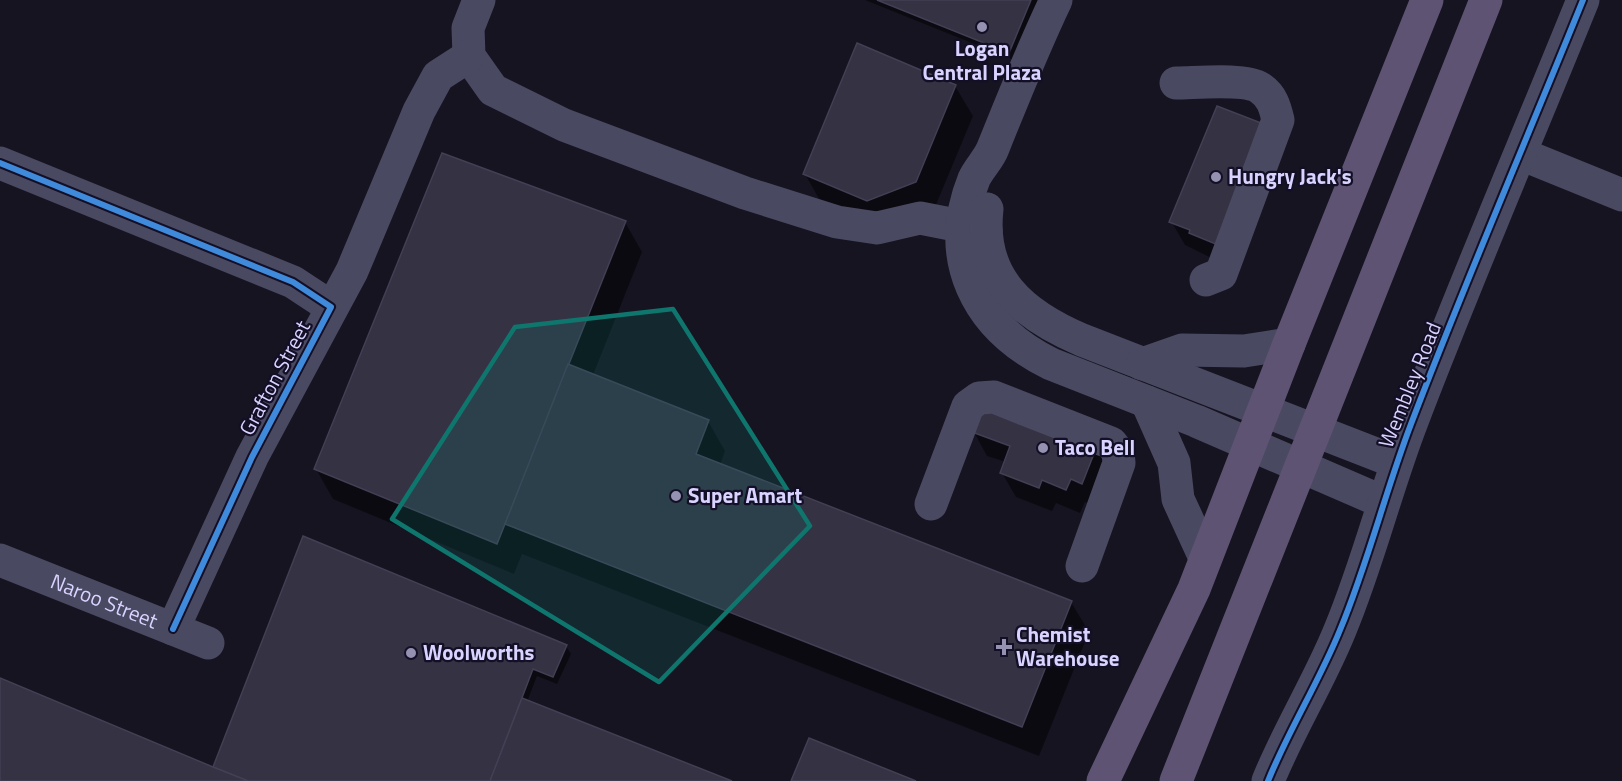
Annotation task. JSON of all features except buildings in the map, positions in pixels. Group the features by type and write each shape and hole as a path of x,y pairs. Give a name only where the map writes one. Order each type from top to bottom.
{"main road":[{"path":"1103,781 1164,658 1194,589 1249,445 1427,0"},
{"path":"1176,781 1486,0"}],"street":[{"path":"479,0 468,28 469,56 493,90 564,125 745,193 856,226 877,228 920,218 974,228"},
{"path":"1056,0 991,153 975,177 974,228 963,263 970,285 986,312 1006,336 1028,353 1383,502"},
{"name":"Wembley Road","path":"1268,781 1309,701 1340,632 1362,574 1396,462 1583,0"},
{"path":"331,307 352,271 419,111 438,76 469,56"},
{"path":"1176,83 1245,84 1260,87 1272,100 1278,120 1221,274 1206,280"},
{"path":"1521,154 1622,195"},
{"name":"Grafton Street","path":"0,163 293,282 331,307 252,457 173,629"},
{"name":"Wembley Road","path":"974,228 998,274 1019,302 1037,318 1082,340 1396,462"},
{"path":"1142,364 1182,350 1244,351 1289,344"},
{"path":"931,504 969,406 979,398 994,397 1111,443 1118,452 1119,463 1082,566"},
{"path":"1147,402 1174,463 1178,499 1205,558"},
{"name":"Naroo Street","path":"0,560 208,643"}],"highlighted area":[{"path":"673,309 810,526 659,682 392,519 515,327"}],"cycle path":[{"path":"1268,781 1340,630 1411,424 1583,0"},
{"path":"0,163 293,282 331,307 252,457 173,629"}],"place":[{"name":"Logan Central Plaza","path":"982,27"},
{"name":"Hungry Jack's","path":"1216,177"},
{"name":"Taco Bell","path":"1043,448"},
{"name":"Super Amart","path":"676,496"},
{"name":"Chemist Warehouse","path":"1004,647"},
{"name":"Woolworths","path":"411,653"}]}
